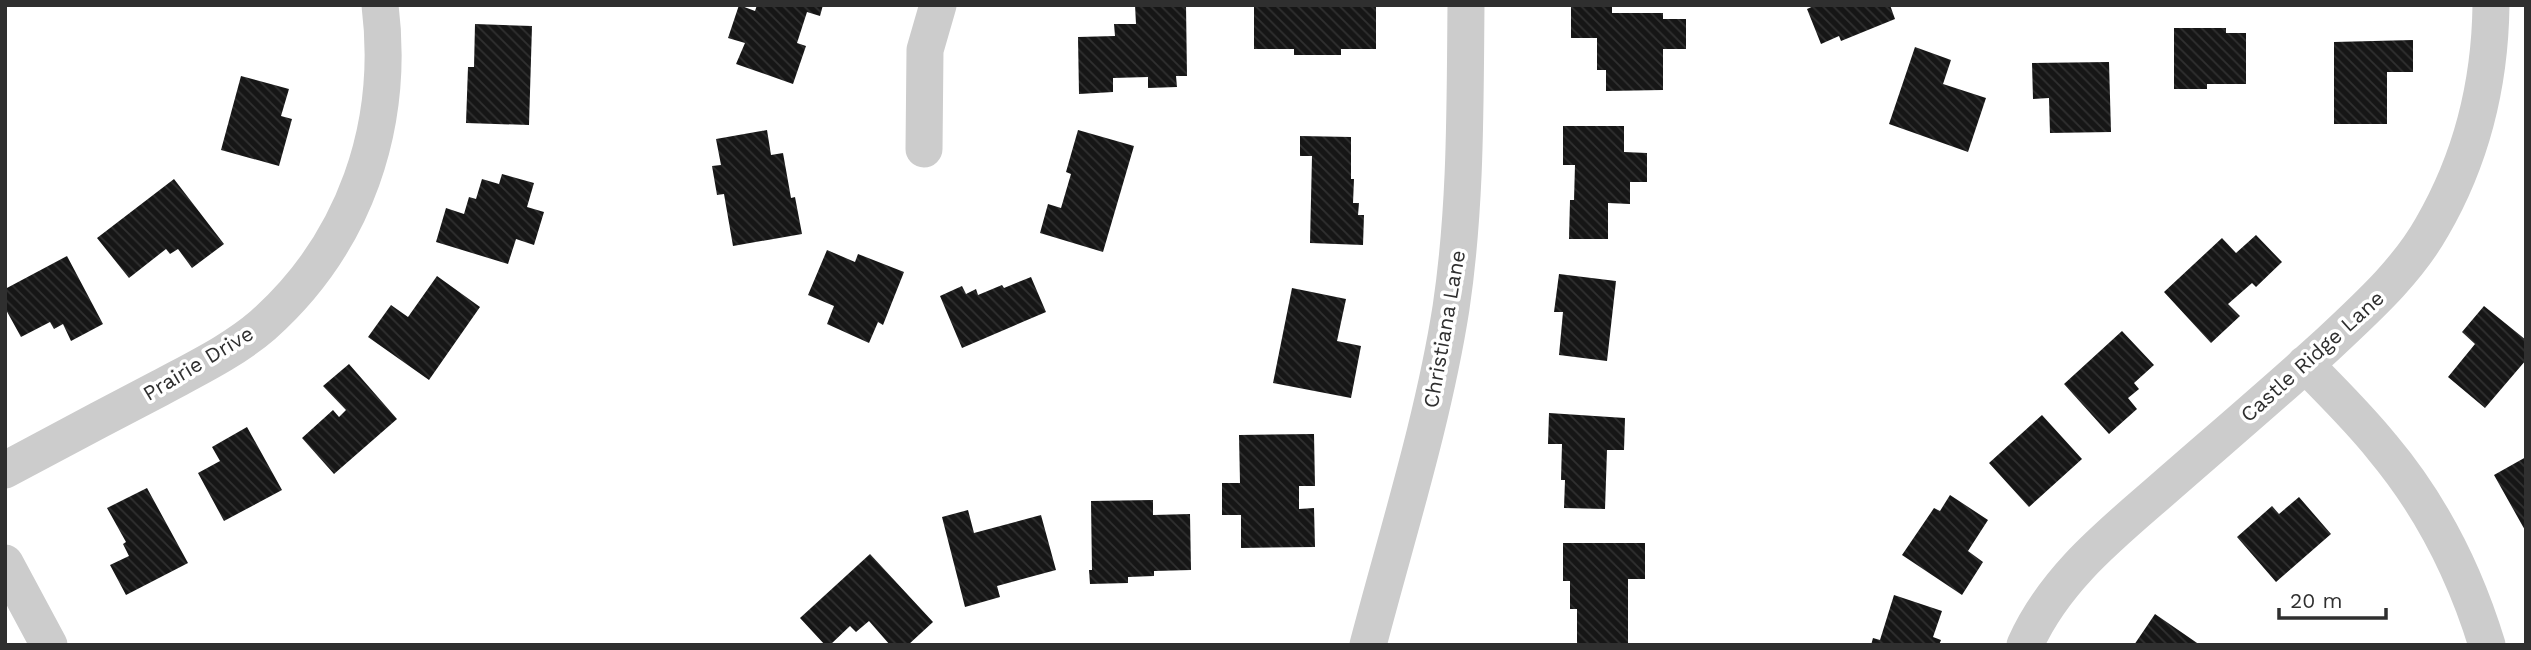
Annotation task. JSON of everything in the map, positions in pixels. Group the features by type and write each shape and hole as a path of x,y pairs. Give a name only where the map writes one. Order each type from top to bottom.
{"street":[{"name":"Prairie Drive","path":"5,470 226,352 265,323 310,275 345,220 359,191 374,143 384,71 380,5"},
{"path":"924,149 925,50 938,5"},
{"name":"Christiana Lane","path":"1368,645 1431,408 1450,309 1465,158 1466,5"},
{"name":"Castle Ridge Lane","path":"2025,645 2051,599 2097,546 2305,364 2405,267 2445,206 2477,123 2487,75 2491,5"},
{"path":"2305,364 2381,445 2420,499 2459,571 2487,645"},
{"path":"5,563 49,645"}],"building":[{"path":"739,5 755,11 757,5 823,5 820,16 807,12 797,43 806,46 793,84 736,64 745,43 728,38"},
{"path":"1135,5 1186,5 1187,76 1176,76 1177,87 1148,88 1148,77 1113,78 1113,92 1079,94 1078,37 1115,36 1114,24 1136,24"},
{"path":"1254,5 1376,5 1376,49 1341,49 1341,55 1294,55 1294,49 1254,49"},
{"path":"1571,5 1612,5 1612,13 1663,13 1663,19 1686,19 1686,49 1663,49 1663,90 1606,91 1606,70 1597,70 1597,38 1571,38"},
{"path":"1816,5 1890,5 1895,19 1841,41 1839,36 1821,44 1807,9"},
{"path":"475,24 532,26 529,125 466,123 468,67 474,67"},
{"path":"2174,28 2226,28 2226,33 2246,33 2246,84 2207,84 2207,89 2174,89"},
{"path":"2413,40 2413,72 2387,72 2387,124 2334,124 2334,42"},
{"path":"1915,47 1951,60 1943,84 1986,98 1968,152 1889,124"},
{"path":"2109,62 2111,132 2050,133 2049,98 2033,99 2032,63"},
{"path":"241,76 289,89 281,116 292,119 279,166 221,150"},
{"path":"1563,126 1624,126 1624,152 1647,153 1647,182 1630,182 1630,204 1608,203 1608,239 1569,239 1570,200 1574,200 1575,165 1563,165"},
{"path":"767,130 771,155 783,153 791,198 795,197 802,234 733,246 724,194 717,195 712,166 721,165 716,139"},
{"path":"1078,130 1134,146 1103,252 1040,233 1048,204 1061,208 1071,174 1066,172"},
{"path":"1300,136 1351,137 1353,203 1359,203 1358,215 1364,215 1363,245 1310,243 1312,156 1300,156"},
{"path":"502,174 534,183 527,207 544,212 534,245 516,239 508,264 436,242 446,208 464,214 469,197 476,199 482,179 499,184"},
{"path":"174,179 224,244 192,268 178,249 170,254 166,249 129,278 97,238"},
{"path":"2256,235 2282,262 2256,287 2252,283 2228,304 2240,316 2211,343 2164,292 2222,238 2236,253"},
{"path":"827,250 855,262 858,254 904,272 883,325 878,322 869,343 827,324 834,306 808,295"},
{"path":"67,256 103,324 71,341 63,324 54,329 50,322 21,337 5,308 5,289"},
{"path":"1559,274 1616,281 1607,361 1559,355 1563,312 1554,312"},
{"path":"437,276 480,307 429,380 368,337 391,305 408,317"},
{"path":"1031,277 1046,312 962,348 940,296 962,286 966,294 976,289 978,295"},
{"path":"1292,288 1346,299 1337,341 1361,346 1351,398 1273,383"},
{"path":"2484,306 2526,340 2526,360 2485,408 2448,377 2475,344 2462,332"},
{"path":"2122,331 2154,365 2134,383 2139,389 2128,398 2137,409 2109,434 2064,384"},
{"path":"349,364 397,419 334,474 302,438 333,410 339,417 346,410 323,386"},
{"path":"1549,413 1625,418 1624,450 1607,450 1605,509 1564,508 1565,480 1561,480 1562,444 1548,444"},
{"path":"2042,415 2082,459 2029,507 1989,463"},
{"path":"247,427 282,490 224,521 198,473 220,461 212,447"},
{"path":"1314,434 1315,486 1299,486 1299,509 1314,508 1315,547 1241,548 1241,515 1222,515 1222,483 1240,483 1239,435"},
{"path":"2526,457 2526,532 2494,475"},
{"path":"147,488 188,563 126,595 110,565 129,556 123,544 126,542 107,508"},
{"path":"1950,495 1988,520 1968,551 1983,562 1962,595 1902,555 1934,508 1940,511"},
{"path":"2299,497 2331,534 2276,582 2237,537 2272,506 2279,514"},
{"path":"1153,500 1153,515 1190,514 1191,570 1154,571 1154,576 1128,577 1128,583 1090,584 1091,501"},
{"path":"968,510 974,533 1041,515 1056,570 997,586 1000,597 965,607 942,517"},
{"path":"1563,543 1645,543 1645,579 1628,579 1628,645 1577,645 1577,609 1570,609 1570,581 1563,581"},
{"path":"870,554 933,622 908,645 890,645 869,621 856,632 850,626 830,645 825,645 800,618"},
{"path":"1894,595 1942,611 1933,637 1941,640 1939,645 1871,645 1873,638 1880,640"},
{"path":"2155,614 2200,645 2134,645"}]}
